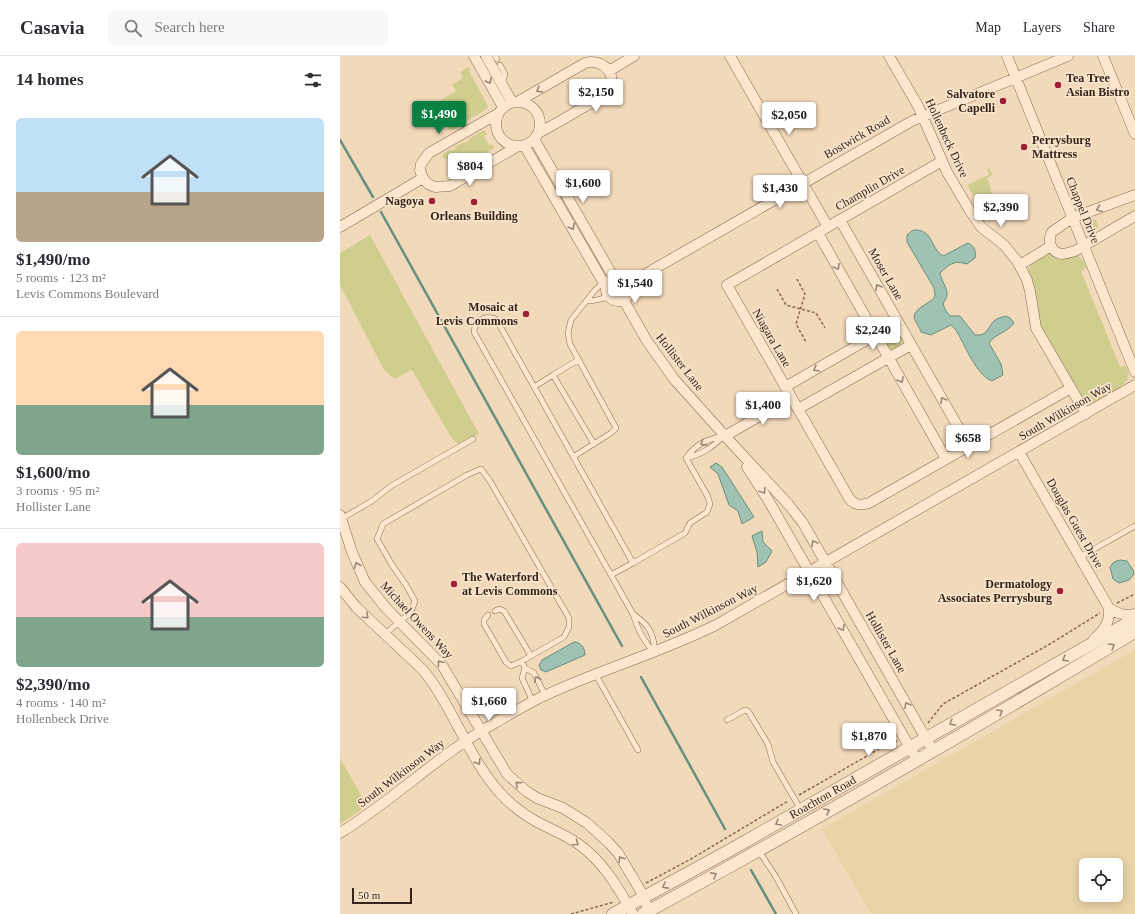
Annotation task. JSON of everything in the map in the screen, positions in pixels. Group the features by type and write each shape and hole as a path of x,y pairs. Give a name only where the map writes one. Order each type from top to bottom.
{"street":[{"path":"474,56 508,106"},
{"path":"486,56 501,82 508,106 496,124 499,135 507,143 521,146 605,285 609,297 616,301 623,299 629,291 628,284 623,279 614,278 605,285"},
{"path":"609,71 634,56"},
{"path":"730,56 828,227"},
{"name":"Hollenbeck Drive","path":"889,56 918,106 942,161 976,221 1004,245 1020,266 1030,291 1036,328 1086,414"},
{"name":"Chappel Drive","path":"1008,56 1083,246 1135,372"},
{"name":"Bostwick Road","path":"628,284 922,116 1068,56"},
{"path":"1103,56 1135,134"},
{"path":"592,61 599,62 609,71 611,83 605,95 521,146 450,186 435,187 428,184 423,178 420,171 421,164 429,153 508,106 585,63 592,61"},
{"path":"508,106 528,104 536,110 539,114 541,124 536,136"},
{"path":"536,136 614,278"},
{"name":"Champlin Drive","path":"728,285 942,161"},
{"path":"340,226 423,178"},
{"path":"1135,195 1072,218 1052,232 1049,242 1056,252 1064,254 1075,251 1135,216"},
{"name":"Moser Lane","path":"840,220 969,446"},
{"path":"818,233 946,459 1071,388"},
{"path":"1020,266 1051,246"},
{"name":"Niagara Lane","path":"728,285 852,502 857,505 869,503 946,459"},
{"name":"Hollister Lane","path":"623,299 647,341 665,367 803,523 933,751"},
{"path":"785,386 898,322"},
{"path":"798,409 911,345"},
{"name":"South Wilkinson Way","path":"340,834 387,802 466,740 481,731 545,695 680,642 716,625 1135,386"},
{"path":"725,436 792,398"},
{"name":"Hollister Lane","path":"725,436 767,498 917,760"},
{"name":"Douglas Guest Drive","path":"1019,452 1109,608"},
{"name":"Michael Owens Way","path":"340,518 355,561 365,582 377,599 442,665 507,774 526,792 576,815 608,842 626,865 640,909"},
{"path":"340,587 356,607 432,680 446,702 483,769 500,793 521,812 538,823 578,843 608,872 615,882 640,909"},
{"path":"1087,646 1105,628 1108,622 1109,608 1120,614 1135,614"},
{"name":"Roachton Road","path":"640,909 732,849 1135,619"},
{"name":"Roachton Road","path":"613,914 640,909 758,851 933,751 1135,632"}],"lane":[{"path":"500,65 505,74 501,82"},
{"path":"573,457 611,433 616,428 578,360 570,344 568,333 571,320 588,301 595,290 605,285"},
{"path":"588,301 595,301 609,297"},
{"path":"633,563 496,319 489,317 478,322 474,327 474,332 633,614 645,643 655,652"},
{"path":"534,387 578,360"},
{"path":"554,375 594,444"},
{"path":"686,458 698,456 714,446 725,436"},
{"path":"686,458 693,448 709,439 725,436"},
{"path":"340,518 372,501 391,486 473,439"},
{"path":"611,575 685,533 690,523 707,512 710,504 708,497 686,458"},
{"path":"385,634 411,612 416,600 392,566 377,539 383,524 467,475 481,469 490,481 570,618 569,627 564,636 511,666 506,662 484,624 484,620 488,614"},
{"path":"1080,557 1135,526"},
{"path":"495,611 499,609 504,611 531,656"},
{"path":"633,614 644,622 654,637 655,652"},
{"path":"522,661 525,668 534,673 545,695"},
{"path":"525,668 522,678 533,702"},
{"path":"596,675 638,750"},
{"path":"727,720 745,710 748,711 768,744 773,762 801,810"},
{"path":"758,851 776,877 796,914"}],"path":[{"path":"797,279 805,294 796,324 806,342"},
{"path":"777,290 786,305 816,313 825,328"},
{"path":"930,722 944,704 1135,594"},
{"path":"645,884 697,856 734,832 794,797 886,745 891,744"},
{"path":"571,914 615,901"}],"shaded area":[{"path":"469,67 470,73 488,108 454,129 448,129 445,123 446,118 438,102 456,91 452,85 463,78 460,72"},
{"path":"484,130 487,134 484,136 489,145 492,144 494,148 479,157 474,158 474,160 466,165 460,166 461,168 454,172 451,171 451,166 448,160 442,157 443,154 451,149 452,151 456,148 455,147 464,142 465,143"},
{"path":"989,168 993,175 987,178 992,192 992,200 986,213 989,219 983,221 980,218 984,214 967,185 989,175 987,169"},
{"path":"1088,218 1094,218 1098,222 1098,228 1094,232 1088,232 1084,228 1084,222"},
{"path":"913,230 925,232 931,239 935,248 943,256 968,243 974,247 975,258 967,264 958,262 952,264 940,273 947,293 947,297 943,304 950,316 960,316 975,335 985,333 997,319 1006,316 1010,318 1014,323 989,343 1001,364 1003,375 992,381 986,378 971,359 956,330 951,325 931,335 921,332 914,318 915,313 934,298 935,294 934,288 907,242 907,235"},
{"path":"370,235 479,434 458,444 451,437 412,370 394,379 384,370 340,285 340,253"},
{"path":"1050,253 1078,255 1084,262 1086,268 1081,271 1120,367 1125,365 1128,371 1128,378 1123,385 1091,403 1082,399 1040,324 1028,269 1032,263"},
{"path":"897,329 903,339 901,344 893,350 886,347 882,339 883,335"},
{"path":"716,463 722,467 754,517 742,524 738,511 729,505 718,474 710,467"},
{"path":"762,531 763,542 772,551 766,562 758,567 757,552 752,536"},
{"path":"1120,560 1127,561 1134,574 1129,580 1119,583 1113,579 1110,567 1114,562"},
{"path":"574,642 579,643 582,646 585,655 546,672 541,670 539,665 542,660"},
{"path":"1135,650 1135,914 871,914 822,829"},
{"path":"340,758 367,806 340,824"}],"waterway":[{"path":"340,140 373,197"},
{"path":"381,212 622,646"},
{"path":"641,677 725,829"},
{"path":"751,870 776,914"}],"place":[{"name":"Tea Tree Asian Bistro","path":"1058,85"},
{"name":"Salvatore Capelli","path":"1003,101"},
{"name":"Perrysburg Mattress","path":"1024,147"},
{"name":"Nagoya","path":"432,201"},
{"name":"Orleans Building","path":"474,202"},
{"name":"Mosaic at Levis Commons","path":"526,314"},
{"name":"The Waterford at Levis Commons","path":"454,584"},
{"name":"Dermatology Associates Perrysburg","path":"1060,591"}]}
